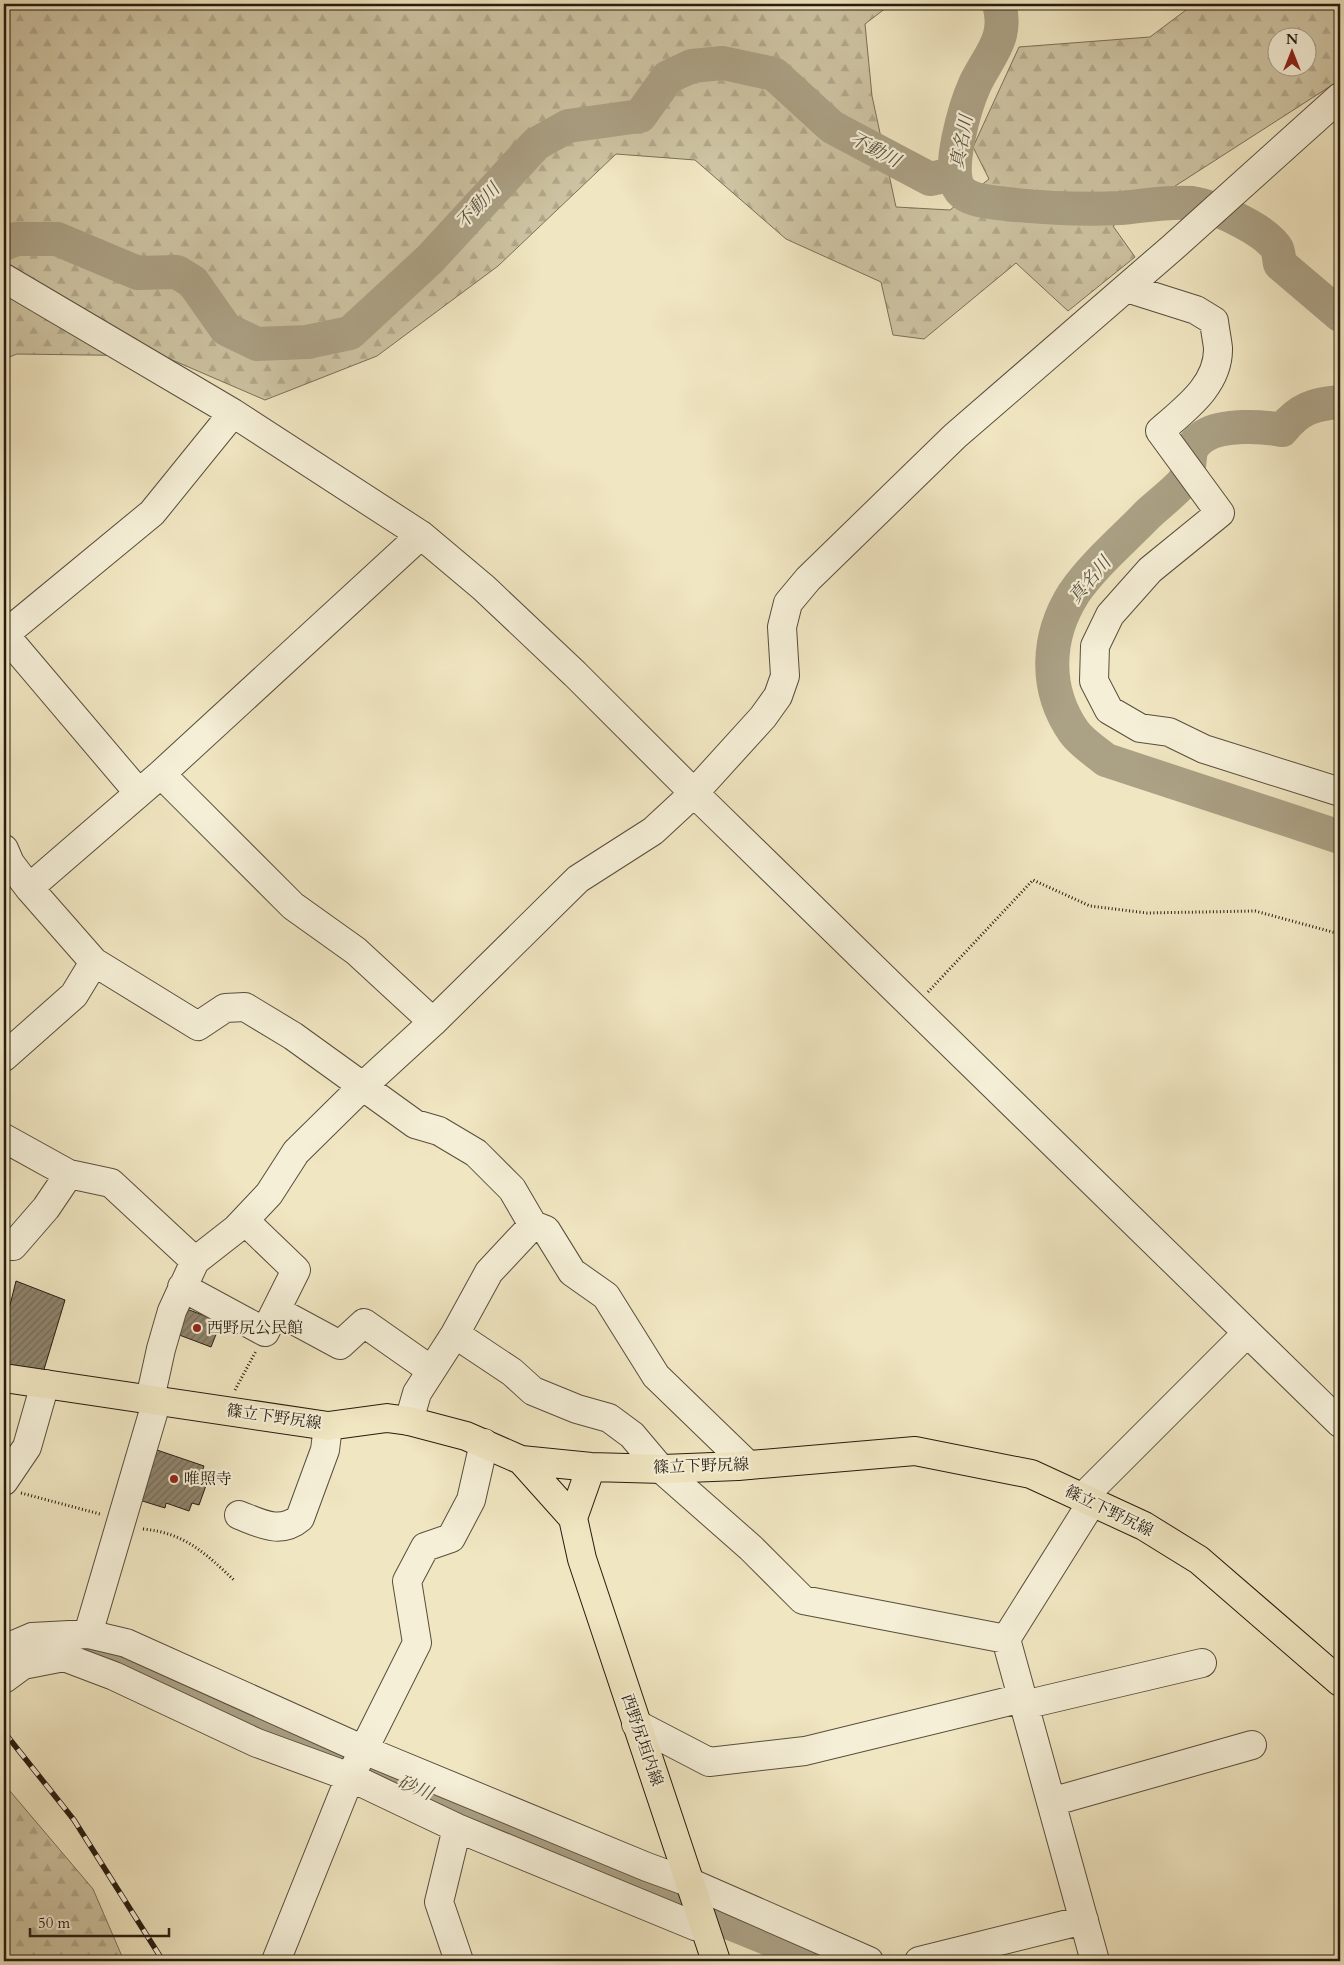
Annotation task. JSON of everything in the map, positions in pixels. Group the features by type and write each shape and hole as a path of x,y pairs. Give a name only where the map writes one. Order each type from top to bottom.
{"main road":[{"name":"篠立下野尻線","path":"4,1378 328,1426 387,1418 410,1421 466,1436 521,1460 591,1467 663,1469 748,1465 915,1451 1031,1474 1144,1526 1199,1560 1340,1682"},
{"name":"西野尻垣内線","path":"521,1460 573,1518 582,1559 716,1961"},
{"path":"573,1518 591,1467"}],"street":[{"path":"88,1634 121,1523 154,1399 161,1349 172,1311 195,1261 245,1221 269,1194 296,1152 362,1087 433,1022 578,879 653,831 694,793 763,716 778,696 785,676 782,627 788,603 808,579 956,436 1172,248 1340,97"},
{"path":"4,278 233,413 421,535 484,588 575,674 694,793 1340,1423"},
{"path":"1130,285 1136,291 1196,310 1214,322 1218,350 1213,375 1200,396 1160,431 1220,513 1150,570 1110,615 1095,646 1094,681 1109,710 1140,728 1169,732 1204,749 1340,792"},
{"path":"138,792 4,634 152,513 233,413"},
{"path":"29,888 161,774 421,535"},
{"path":"161,774 293,906 356,951 433,1022"},
{"path":"6,861 94,962 198,1026 225,1008 245,1007 293,1036 415,1124 440,1131 476,1153 512,1189 532,1225 546,1230 572,1272 606,1296 656,1376 748,1465"},
{"path":"4,1057 74,995 94,962"},
{"path":"4,1138 69,1174 110,1183 195,1261"},
{"path":"4,1245 13,1246 46,1208 69,1174"},
{"path":"245,1221 296,1270 271,1322"},
{"path":"410,1421 417,1393 455,1334 489,1272 532,1225"},
{"path":"182,1287 271,1322 340,1345 364,1323 431,1370"},
{"path":"1095,1961 1006,1639 1087,1500 1247,1333"},
{"path":"455,1334 512,1372 533,1391 577,1409 609,1418 632,1436 663,1469 751,1548 803,1600 1006,1639"},
{"path":"8,1486 27,1446 45,1384"},
{"path":"239,1515 273,1527 282,1528 292,1525 300,1518 325,1450 328,1426"},
{"path":"276,1961 357,1764 416,1643 407,1581 425,1547 451,1538 471,1500 484,1444"},
{"path":"4,1649 32,1637 88,1634 126,1643 357,1764 457,1828 695,1926 703,1923"},
{"path":"4,1679 23,1665 64,1657 114,1676 258,1743 357,1764 647,1867 692,1888 869,1961"},
{"path":"636,1724 709,1762 805,1751 1202,1663"},
{"path":"1051,1802 1252,1745"},
{"path":"457,1828 440,1902 459,1961"},
{"path":"919,1961 1084,1920"}],"path":[{"path":"914,1007 1033,880 1090,906 1147,913 1255,911 1340,934"},
{"path":"224,1410 271,1322"},
{"path":"8,1486 121,1523 170,1534 190,1542 234,1581"}],"green space":[{"path":"4,4 891,4 865,24 872,96 896,207 950,210 989,179 973,147 1019,47 1150,37 1194,4 1340,4 1340,80 1113,226 1135,257 1068,311 1016,263 924,339 893,335 881,282 786,239 695,160 616,154 498,266 377,356 265,400 163,356 17,354 4,359"},
{"path":"4,1784 93,1889 124,1961 4,1961"}],"building":[{"path":"16,1281 65,1300 42,1376 4,1370 4,1329"},
{"name":"西野尻公民館","path":"184,1308 221,1322 211,1347 174,1333"},
{"name":"唯照寺","path":"154,1449 204,1466 200,1477 208,1480 199,1505 192,1503 189,1511 166,1503 165,1508 136,1499"}],"waterway":[{"name":"真名川","path":"999,4 1001,16 999,37 975,84 958,138 955,169 956,181 964,194 988,202 1063,208 1120,208 1174,203 1201,205 1239,220 1262,234 1277,249 1280,264 1340,315"},
{"name":"不動川","path":"4,244 16,239 57,239 138,273 177,272 193,282 226,329 257,344 307,342 350,333 430,259 536,144 568,126 640,116 668,77 692,66 723,63 774,74 832,127 930,179 954,174"},
{"name":"真名川","path":"1340,402 1322,404 1307,409 1294,417 1282,430 1253,427 1221,429 1197,441 1191,451 1188,473 1182,483 1109,553 1074,593 1058,627 1052,663 1053,681 1064,715 1077,736 1106,760 1340,837"},
{"name":"砂川","path":"52,1644 64,1643 96,1650 676,1901 823,1961"}],"railway":[{"path":"4,1732 74,1820 163,1961"}],"place":[{"name":"西野尻公民館","path":"197,1328"},
{"name":"唯照寺","path":"174,1479"}]}
